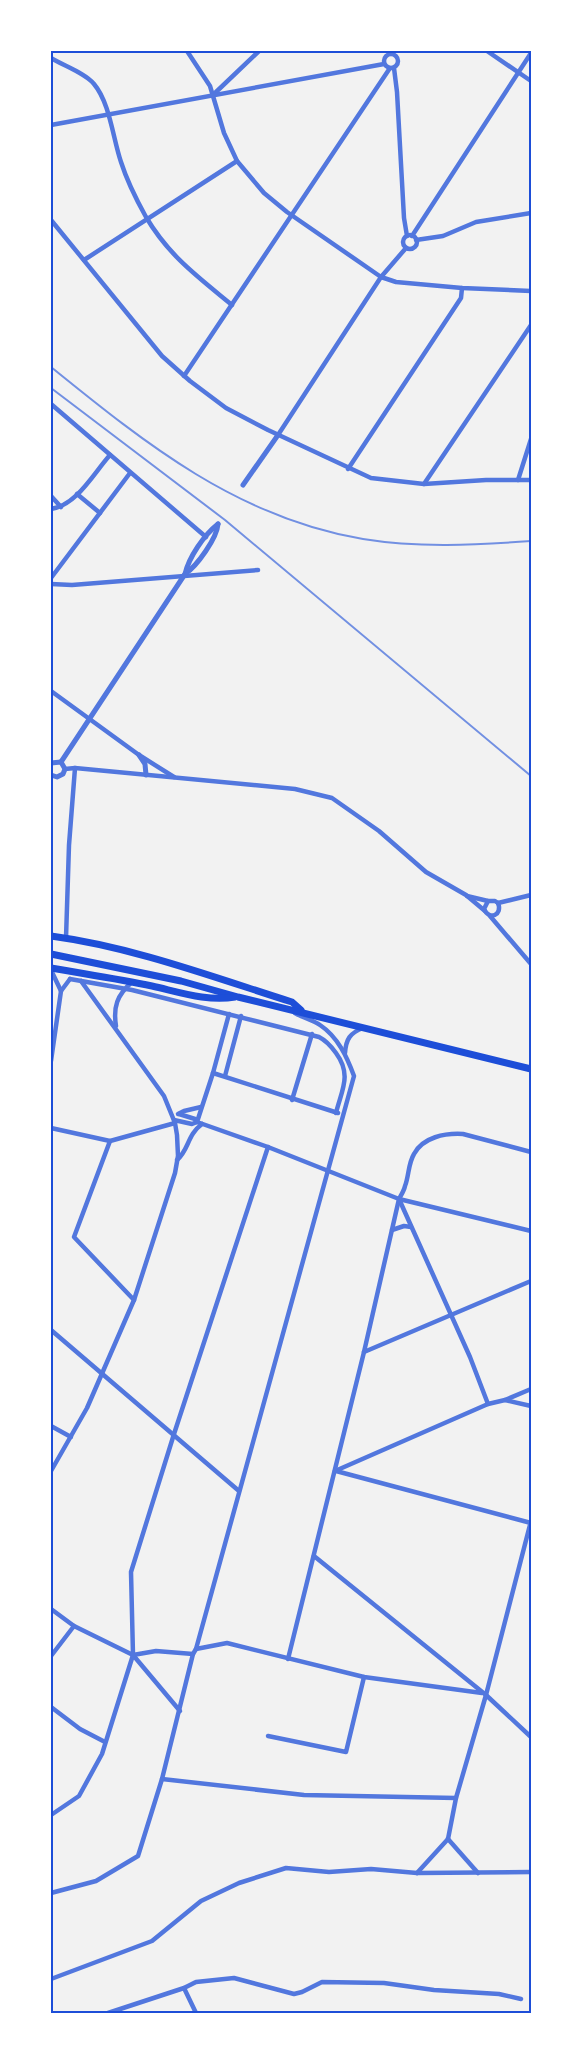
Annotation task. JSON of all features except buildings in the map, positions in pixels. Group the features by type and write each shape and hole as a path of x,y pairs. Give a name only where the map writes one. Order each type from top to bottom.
{"main road":[{"path":"51,936 129,952 199,972 292,1002 303,1012"},
{"path":"51,954 181,981 531,1069"},
{"path":"51,969 70,975 132,982 184,994 224,998 238,996"}],"street":[{"path":"187,51 206,78 224,134 237,161 264,193 293,216 381,277 396,282 531,291"},
{"path":"213,95 259,51"},
{"path":"487,51 531,81"},
{"path":"184,376 398,62 393,53 386,57 384,64"},
{"path":"412,237 422,218 531,53"},
{"path":"51,58 94,83 105,103 129,185 148,220 167,248 185,267 232,305"},
{"path":"51,125 384,64 392,68"},
{"path":"392,68 397,92 404,218 415,247 406,248"},
{"path":"84,260 237,161"},
{"path":"406,248 403,241 412,237 443,236 476,222 531,213"},
{"path":"51,220 162,356 226,408 371,478 424,484 531,480"},
{"path":"243,485 381,277 406,248"},
{"path":"348,468 461,298 462,288"},
{"path":"424,484 531,325"},
{"path":"51,404 206,537 206,544 193,563 193,568"},
{"path":"518,480 531,439"},
{"path":"51,509 61,507 77,494 110,455"},
{"path":"51,578 130,473"},
{"path":"77,494 100,513"},
{"path":"51,496 61,507"},
{"path":"61,762 185,574 192,557 218,524 217,532 193,568 185,574"},
{"path":"51,584 72,585 185,574 258,570"},
{"path":"51,691 140,755 177,778"},
{"path":"140,755 145,764 146,775"},
{"path":"51,763 61,762"},
{"path":"61,762 65,769"},
{"path":"65,769 75,768 296,789 332,798 379,831 426,872 466,895 502,928 531,964"},
{"path":"66,938 69,845 75,768"},
{"path":"51,776 61,776 65,769"},
{"path":"466,895 488,902"},
{"path":"498,903 531,895"},
{"path":"485,911 484,907 488,902 493,900 498,903 500,908 497,914 502,928"},
{"path":"490,916 497,914"},
{"path":"51,969 62,991"},
{"path":"51,1061 62,991 70,975 81,981 132,990 241,1016 312,1034 326,1040 339,1057 346,1073 336,1113"},
{"path":"51,1471 87,1408 100,1373 134,1300 175,1173 178,1146 174,1120 164,1096 81,981"},
{"path":"117,1028 115,1006 119,995 132,982"},
{"path":"51,1893 96,1881 138,1856 162,1779 194,1651 344,1115 354,1076 345,1053 322,1026 297,1014 292,1009"},
{"path":"177,1160 183,1156 191,1134 199,1123 201,1107 229,1014"},
{"path":"225,1076 241,1016"},
{"path":"345,1053 348,1037 352,1032 365,1027"},
{"path":"292,1100 312,1034"},
{"path":"213,1072 292,1100 344,1115"},
{"path":"174,1120 184,1111 201,1107"},
{"path":"179,1114 399,1199 531,1231"},
{"path":"51,1128 110,1141 174,1120 192,1124 199,1123"},
{"path":"288,1659 364,1352 399,1199 405,1187 413,1155 423,1143 438,1136 463,1134 531,1152"},
{"path":"110,1141 74,1237 134,1300"},
{"path":"51,1815 78,1796 102,1754 133,1655 131,1572 268,1147"},
{"path":"399,1199 452,1315 488,1404"},
{"path":"392,1230 404,1226 411,1227"},
{"path":"364,1352 531,1281"},
{"path":"51,1330 239,1491"},
{"path":"335,1471 488,1404 506,1400 531,1389"},
{"path":"506,1400 531,1406"},
{"path":"51,1426 71,1437"},
{"path":"335,1471 531,1522 456,1798 448,1839 417,1873"},
{"path":"314,1556 484,1694 531,1737"},
{"path":"51,1609 74,1626 133,1655 180,1710"},
{"path":"51,1656 74,1626"},
{"path":"133,1655 156,1651 194,1651 227,1643 364,1677 484,1694"},
{"path":"268,1736 346,1752 364,1677"},
{"path":"51,1707 80,1729 105,1742"},
{"path":"162,1779 304,1795 456,1798"},
{"path":"448,1839 478,1873"},
{"path":"51,1979 152,1941 201,1901 239,1882 286,1868 329,1872 371,1869 417,1873 531,1872"},
{"path":"108,2013 196,1982 234,1978 294,1994 322,1982 384,1983 434,1990 500,1994 521,1999"},
{"path":"184,1988 196,2013"}],"railway":[{"path":"51,367 159,450 234,496 275,514 318,529 384,542 447,545 531,541"},
{"path":"51,388 225,520 531,776"}]}
